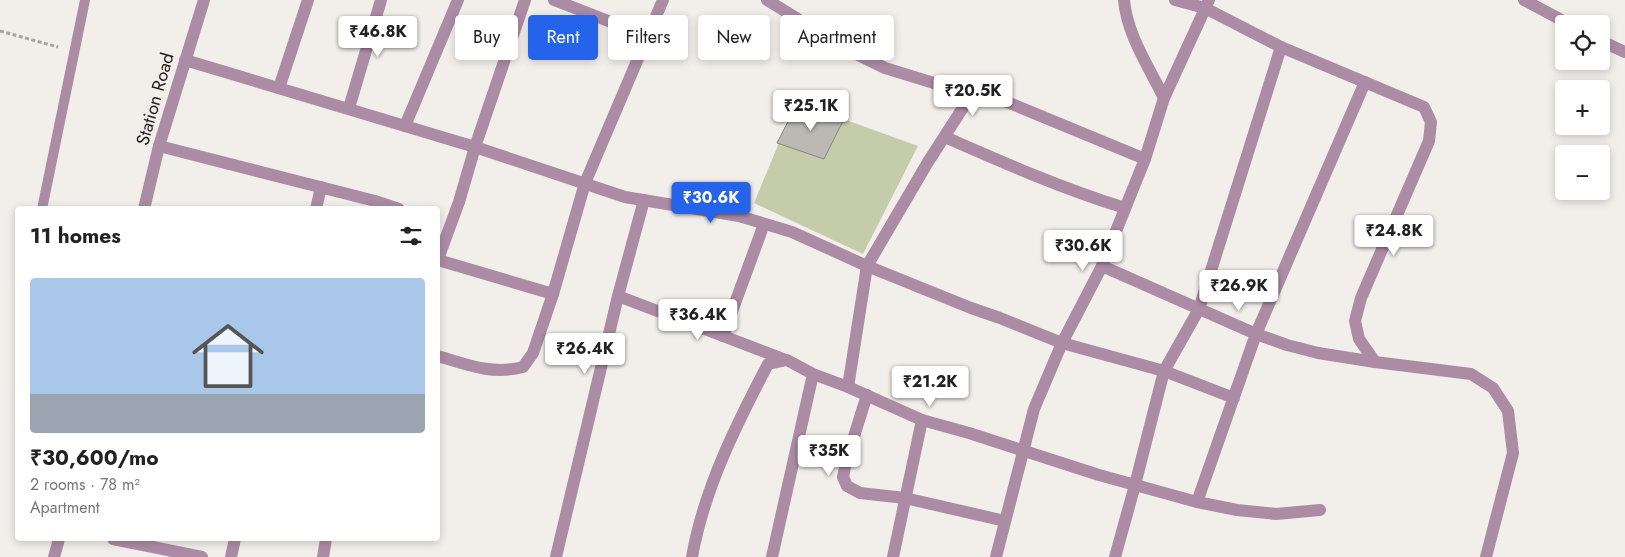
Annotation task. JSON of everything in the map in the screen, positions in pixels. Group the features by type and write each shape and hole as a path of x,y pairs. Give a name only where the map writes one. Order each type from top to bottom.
{"street":[{"name":"Station Road","path":"145,206 159,146 204,0"},
{"path":"279,88 308,0"},
{"path":"349,108 381,0"},
{"path":"405,126 458,0"},
{"path":"440,247 443,228 459,202 475,147 525,0"},
{"path":"554,0 608,21"},
{"path":"656,15 663,0"},
{"path":"767,0 848,50 885,68 976,96 995,97 1145,159"},
{"path":"1124,0 1125,13 1135,40 1164,98"},
{"path":"1174,0 1207,4 1281,47 1424,107 1431,122 1429,141 1361,298 1355,321 1359,339 1375,362"},
{"path":"1524,0 1555,17"},
{"path":"996,557 1034,409 1062,343 1102,266 1145,159 1164,98 1207,4"},
{"path":"1610,45 1625,52"},
{"path":"1115,557 1164,371 1199,309 1281,47"},
{"path":"185,60 475,147 624,197 739,216 792,232 867,266 1062,343 1164,371 1234,398"},
{"path":"440,357 484,369 509,371 523,367 533,353 553,294 585,183 637,60"},
{"path":"1198,502 1256,334 1365,82"},
{"path":"848,387 867,266 964,106 976,96"},
{"path":"945,137 1024,172 1100,201 1125,208"},
{"path":"159,146 390,206"},
{"path":"317,206 321,187"},
{"path":"556,557 618,296 644,200"},
{"path":"723,336 764,224"},
{"path":"440,260 553,294"},
{"path":"1102,266 1256,334 1318,353 1471,374 1493,388 1508,411 1513,453 1486,557"},
{"path":"618,296 787,360 813,374 867,395 922,420 969,433 1023,452 1135,485 1198,502 1237,510 1276,514 1320,510"},
{"path":"692,557 701,519 715,478 738,422 768,364 787,360"},
{"path":"772,557 813,374"},
{"path":"867,395 846,462 843,477 847,486 860,493 905,498 1005,521"},
{"path":"893,557 922,420"},
{"path":"54,557 58,541"},
{"path":"123,541 202,557"},
{"path":"231,557 235,541"},
{"path":"323,557 326,541"}],"lane":[{"path":"43,206 85,0"}],"path":[{"path":"0,31 73,51"}],"green space":[{"path":"796,102 918,146 863,254 754,203"}],"building":[{"path":"796,106 844,119 824,159 777,143"}]}
